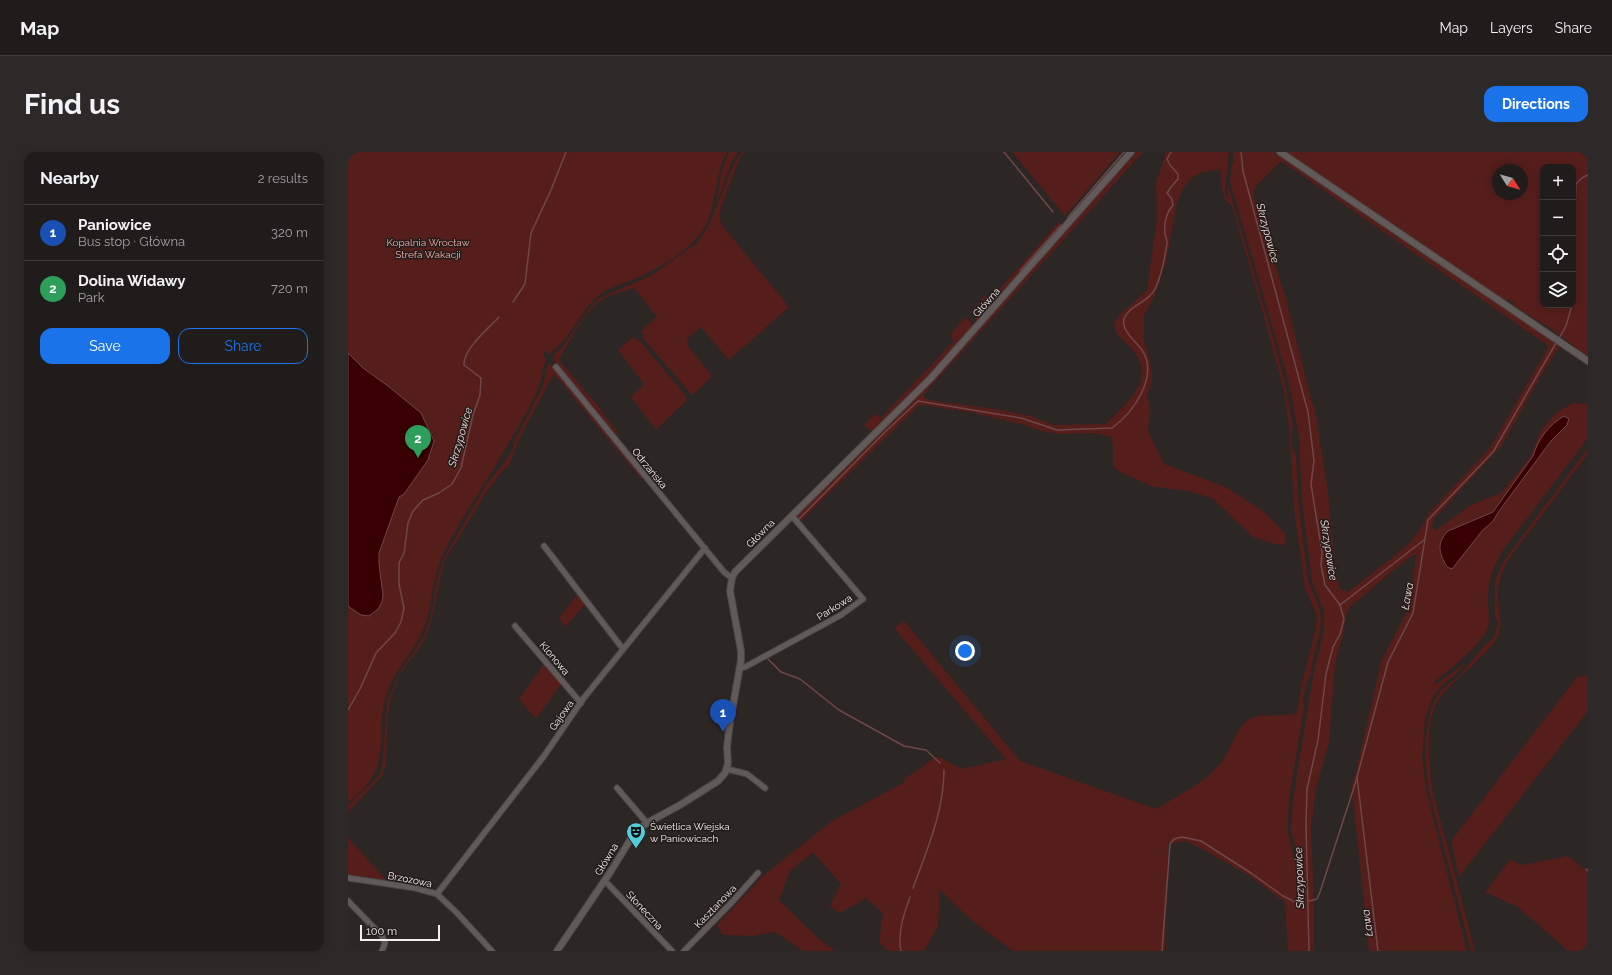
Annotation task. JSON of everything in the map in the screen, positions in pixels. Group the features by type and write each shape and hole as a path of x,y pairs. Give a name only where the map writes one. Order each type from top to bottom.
{"street":[{"name":"Główna","path":"732,578 740,568 926,383 1131,152"},
{"path":"1280,152 1588,361"},
{"name":"Odrzańska","path":"556,367 724,572 732,578"},
{"name":"Parkowa","path":"740,668 745,667 841,615 863,599 792,516"},
{"path":"544,546 624,649"},
{"name":"Gajowa","path":"437,894 544,756 581,703 705,548"},
{"path":"732,578 730,591 741,651 740,668 728,738 727,769 747,774 765,788"},
{"name":"Klonowa","path":"516,626 581,703"},
{"name":"Główna","path":"557,951 605,881 633,834 647,823 680,805 718,781 727,769"},
{"path":"617,788 647,823"},
{"name":"Kasztanowa","path":"684,951 758,873"},
{"name":"Brzozowa","path":"348,878 415,888 437,894 492,951"},
{"name":"Słoneczna","path":"605,881 672,951"},
{"path":"348,901 382,936 385,943 382,951"}],"green space":[{"name":"Kopalnia Wrocław Strefa Wakacji","path":"348,152 727,152 719,171 708,221 697,238 671,260 652,271 611,288 599,295 586,309 563,341 548,354 544,351 543,354 546,360 535,396 510,442 465,514 441,558 436,573 429,613 425,625 416,644 390,685 384,702 381,746 379,760 374,774 364,788 348,802"},
{"path":"729,152 738,152 732,161 716,205 721,173"},
{"path":"742,152 745,152 740,158 719,214 721,224 789,307 729,360 701,327 687,339 687,345 712,376 693,395 643,338 644,335 641,331 657,317 634,288 611,295 599,302 582,321 559,360 619,433 615,435 553,359 554,354 560,350 590,308 600,298 652,275 697,243 708,227 734,164"},
{"path":"1012,152 1120,152 1065,216"},
{"path":"1133,152 1143,152 924,394 924,398 935,401 995,409 1030,416 1054,425 1106,424 1131,398 1141,379 1142,368 1138,358 1117,334 1114,324 1121,314 1147,290 1157,219 1156,184 1166,152 1229,152 1225,188 1226,197 1228,198 1228,186 1276,348 1286,388 1293,427 1292,441 1293,449 1296,455 1298,497 1307,576 1321,614 1321,625 1311,673 1303,695 1304,707 1289,799 1288,832 1296,866 1299,865 1291,831 1293,800 1312,682 1323,633 1324,611 1312,581 1302,500 1299,436 1289,383 1230,181 1232,163 1234,163 1233,152 1588,152 1588,357 1553,330 1513,305 1514,303 1507,299 1504,301 1287,154 1297,166 1560,346 1542,374 1502,445 1434,519 1432,527 1435,531 1469,506 1501,493 1531,456 1541,430 1557,412 1573,403 1588,404 1588,438 1503,550 1496,563 1490,582 1488,596 1489,618 1488,627 1485,634 1472,649 1434,682 1436,684 1467,662 1454,676 1442,685 1433,697 1425,718 1422,758 1426,790 1467,951 1369,951 1351,788 1381,662 1409,607 1416,557 1418,553 1410,557 1349,608 1345,618 1344,630 1335,665 1329,741 1316,789 1311,827 1314,951 1288,951 1285,901 1250,876 1185,841 1168,844 1165,951 1013,951 971,920 940,890 938,926 924,951 888,951 879,943 883,913 865,898 854,906 839,913 830,906 841,884 813,852 790,871 779,900 820,940 835,951 803,951 775,932 753,936 723,935 717,925 763,876 832,821 905,782 903,780 937,756 962,769 1006,759 894,628 904,621 1020,761 1156,809 1202,781 1210,774 1223,760 1240,728 1248,720 1259,716 1297,713 1303,678 1315,632 1317,616 1305,588 1295,517 1289,427 1284,391 1232,206 1225,200 1223,194 1220,169 1200,173 1190,179 1183,189 1177,202 1166,261 1155,295 1144,315 1144,341 1150,361 1152,380 1147,396 1150,409 1148,432 1164,464 1226,487 1263,511 1285,533 1285,545 1275,544 1253,537 1212,498 1192,492 1151,486 1113,467 1113,447 1111,437 1093,433 1061,434 1042,431 974,413 924,405 919,405 800,522 796,517 902,411","holes":["1281,161 1549,346 1490,448 1429,513 1421,528 1407,546 1348,592 1340,589 1335,570 1328,492 1315,409 1311,399 1286,299 1253,195 1256,186"]},
{"path":"1059,222 1063,226 980,320 976,320 975,318 978,315 972,310 985,295 991,299"},
{"path":"965,317 974,325 929,377 872,432 864,425 875,414 881,418 954,341 950,335"},
{"path":"633,337 636,340 639,340 685,395 687,400 656,430 631,397 644,384 618,350"},
{"path":"548,364 552,365 643,475 641,479 554,374 519,439 509,466 504,469 487,491 444,562 430,626 423,643 399,675 391,697 388,714 386,764 382,776 348,812 348,805 377,778 382,769 387,702 399,673 423,638 430,619 439,572 445,556 486,485 514,448 514,442 543,386"},
{"path":"1588,448 1588,454 1506,564 1498,587 1500,622 1498,637 1486,652 1443,694 1432,714 1429,752 1432,788 1475,951 1471,951 1429,792 1425,757 1426,735 1431,708 1441,690 1458,677 1485,645 1493,639 1498,624 1495,616 1495,582 1503,562"},
{"path":"577,595 585,605 565,627 559,618"},
{"path":"544,664 561,684 536,719 519,699"},
{"path":"1588,675 1588,711 1459,877 1451,841 1577,677"},
{"path":"348,838 386,880 348,875"},
{"path":"1568,856 1588,872 1588,951 1568,951 1518,907 1485,892 1510,860 1523,865"}],"shaded area":[{"path":"348,353 363,368 421,413 434,441 428,460 404,494 399,497 379,553 383,595 382,602 378,609 369,616 361,615 348,606"},
{"path":"1564,416 1569,419 1567,425 1551,441 1493,521 1482,531 1452,569 1447,567 1442,557 1440,548 1444,535 1448,531 1493,512 1533,456 1541,438"}],"waterway":[{"name":"Skrzypowice","path":"513,302 525,284 531,233 551,190 566,152"},
{"path":"1004,152 1053,212"},
{"path":"1068,217 1124,152"},
{"path":"799,519 885,432 918,401 1021,418 1057,430 1112,428 1120,421 1136,403 1146,382 1148,371 1146,360 1142,350 1127,332 1124,319 1130,311 1153,292 1162,271 1167,243 1165,223 1167,215 1173,205 1172,199 1167,193 1178,179 1178,174 1167,159 1171,152"},
{"name":"Skrzypowice","path":"1241,152 1243,171 1308,412 1314,461 1311,484 1322,552 1321,565 1325,585 1340,605 1344,619 1340,634 1333,647 1326,674 1318,740 1307,789 1306,825 1309,951"},
{"name":"Ława","path":"1574,236 1576,184 1588,175"},
{"path":"1020,271 1061,225"},
{"name":"Ława","path":"1558,340 1566,326 1571,308"},
{"name":"Skrzypowice","path":"348,710 360,689 376,653 395,633 401,622 404,608 399,584 399,563 404,553 408,523 413,511 423,500 439,493 452,484 461,468 473,415 480,395 481,378 464,365 465,359 472,346 499,317"},
{"name":"Ława","path":"1378,951 1357,777 1388,662 1413,613 1428,520 1493,452 1556,343"},
{"path":"1340,605 1424,540"},
{"path":"768,659 781,672 800,679 839,710 904,746 926,750 940,763"},
{"path":"913,888 929,845 938,815 944,770"},
{"path":"1309,901 1317,899 1320,892 1357,778"},
{"path":"1162,951 1170,844 1174,839 1182,837 1201,841 1251,873 1283,896 1295,902"},
{"path":"901,951 900,937 903,917 910,897"}],"place":[{"name":"Dolina Widawy","path":"418,458"},
{"name":"Paniowice","path":"723,732"},
{"name":"Świetlica Wiejska w Paniowicach","path":"636,849"}]}
